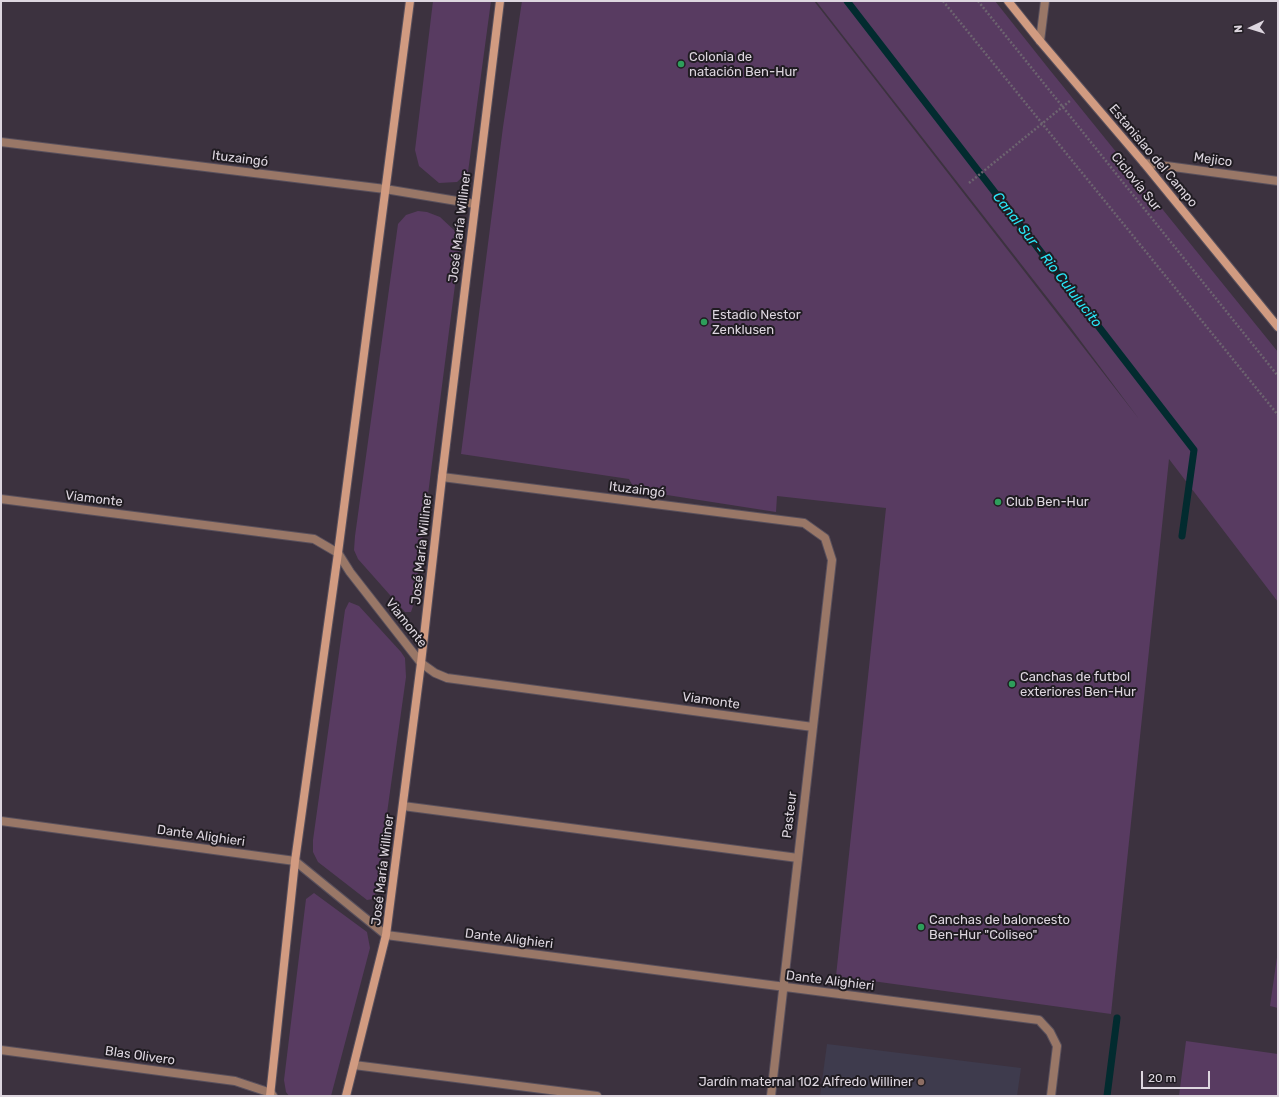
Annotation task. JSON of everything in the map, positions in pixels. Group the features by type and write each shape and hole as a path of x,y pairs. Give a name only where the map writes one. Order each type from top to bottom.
{"street":[{"path":"271,1095 295,862 338,553 410,1"},
{"name":"José María Williner","path":"346,1096 386,935 421,663 442,476 500,1"},
{"name":"Estanislao del Campo","path":"1008,1 1040,41 1144,162 1278,328"},
{"path":"1040,41 1045,1"},
{"name":"Ituzaingó","path":"1,142 385,189 475,204"},
{"name":"Mejico","path":"1144,162 1278,180"},
{"name":"Ituzaingó","path":"442,476 804,523 825,538"},
{"name":"Viamonte","path":"1,499 314,539 338,553 350,572 421,663 435,673 447,678 813,727"},
{"name":"Pasteur","path":"771,1096 832,560 825,538"},
{"path":"403,806 798,858"},
{"name":"Dante Alighieri","path":"1,821 295,862"},
{"path":"295,862 386,935"},
{"name":"Dante Alighieri","path":"386,935 1039,1020 1050,1032 1057,1046 1051,1096"},
{"name":"Blas Olivero","path":"1,1050 235,1081 271,1095"},
{"path":"354,1064 597,1096"}],"path":[{"path":"943,1 1278,415"},
{"name":"Ciclovía Sur","path":"978,1 1278,376"},
{"path":"969,183 1082,90"}],"shaded area":[{"path":"433,1 491,1 468,172 457,182 439,183 419,166 415,150"},
{"name":"Club Ben-Hur","path":"522,1 814,1 1139,419 1071,328 816,1 995,1 1278,352 1278,602 1169,459 1111,1014 836,976 886,508 777,496 776,512 635,490 629,479 461,454 503,127"},
{"path":"418,211 427,212 440,217 455,231 460,246 414,603 411,612 405,612 358,559 354,550 398,224 406,215"},
{"path":"349,602 359,606 405,658 406,677 376,892 373,899 367,900 318,862 313,852 313,840 345,610"},
{"path":"314,893 367,932 370,948 331,1096 289,1096 286,1092 284,1080 306,899"},
{"path":"1278,950 1278,1008 1270,1006"},
{"path":"1186,1041 1278,1054 1278,1096 1179,1096"},
{"name":"Jardín maternal 102 Alfredo Williner","path":"827,1044 1021,1068 1017,1096 820,1096"}],"waterway":[{"name":"Canal Sur - Rio Cululucito","path":"847,1 1194,450 1182,536"},
{"name":"Canal Sur - Rio Cululucito","path":"1107,1096 1117,1018"}],"place":[{"name":"Colonia de natación Ben-Hur","path":"681,64"},
{"name":"Estadio Nestor Zenklusen","path":"704,322"},
{"name":"Club Ben-Hur","path":"998,502"},
{"name":"Canchas de futbol exteriores Ben-Hur","path":"1012,684"},
{"name":"Canchas de baloncesto Ben-Hur \"Coliseo\"","path":"921,927"},
{"name":"Jardín maternal 102 Alfredo Williner","path":"921,1082"}]}
